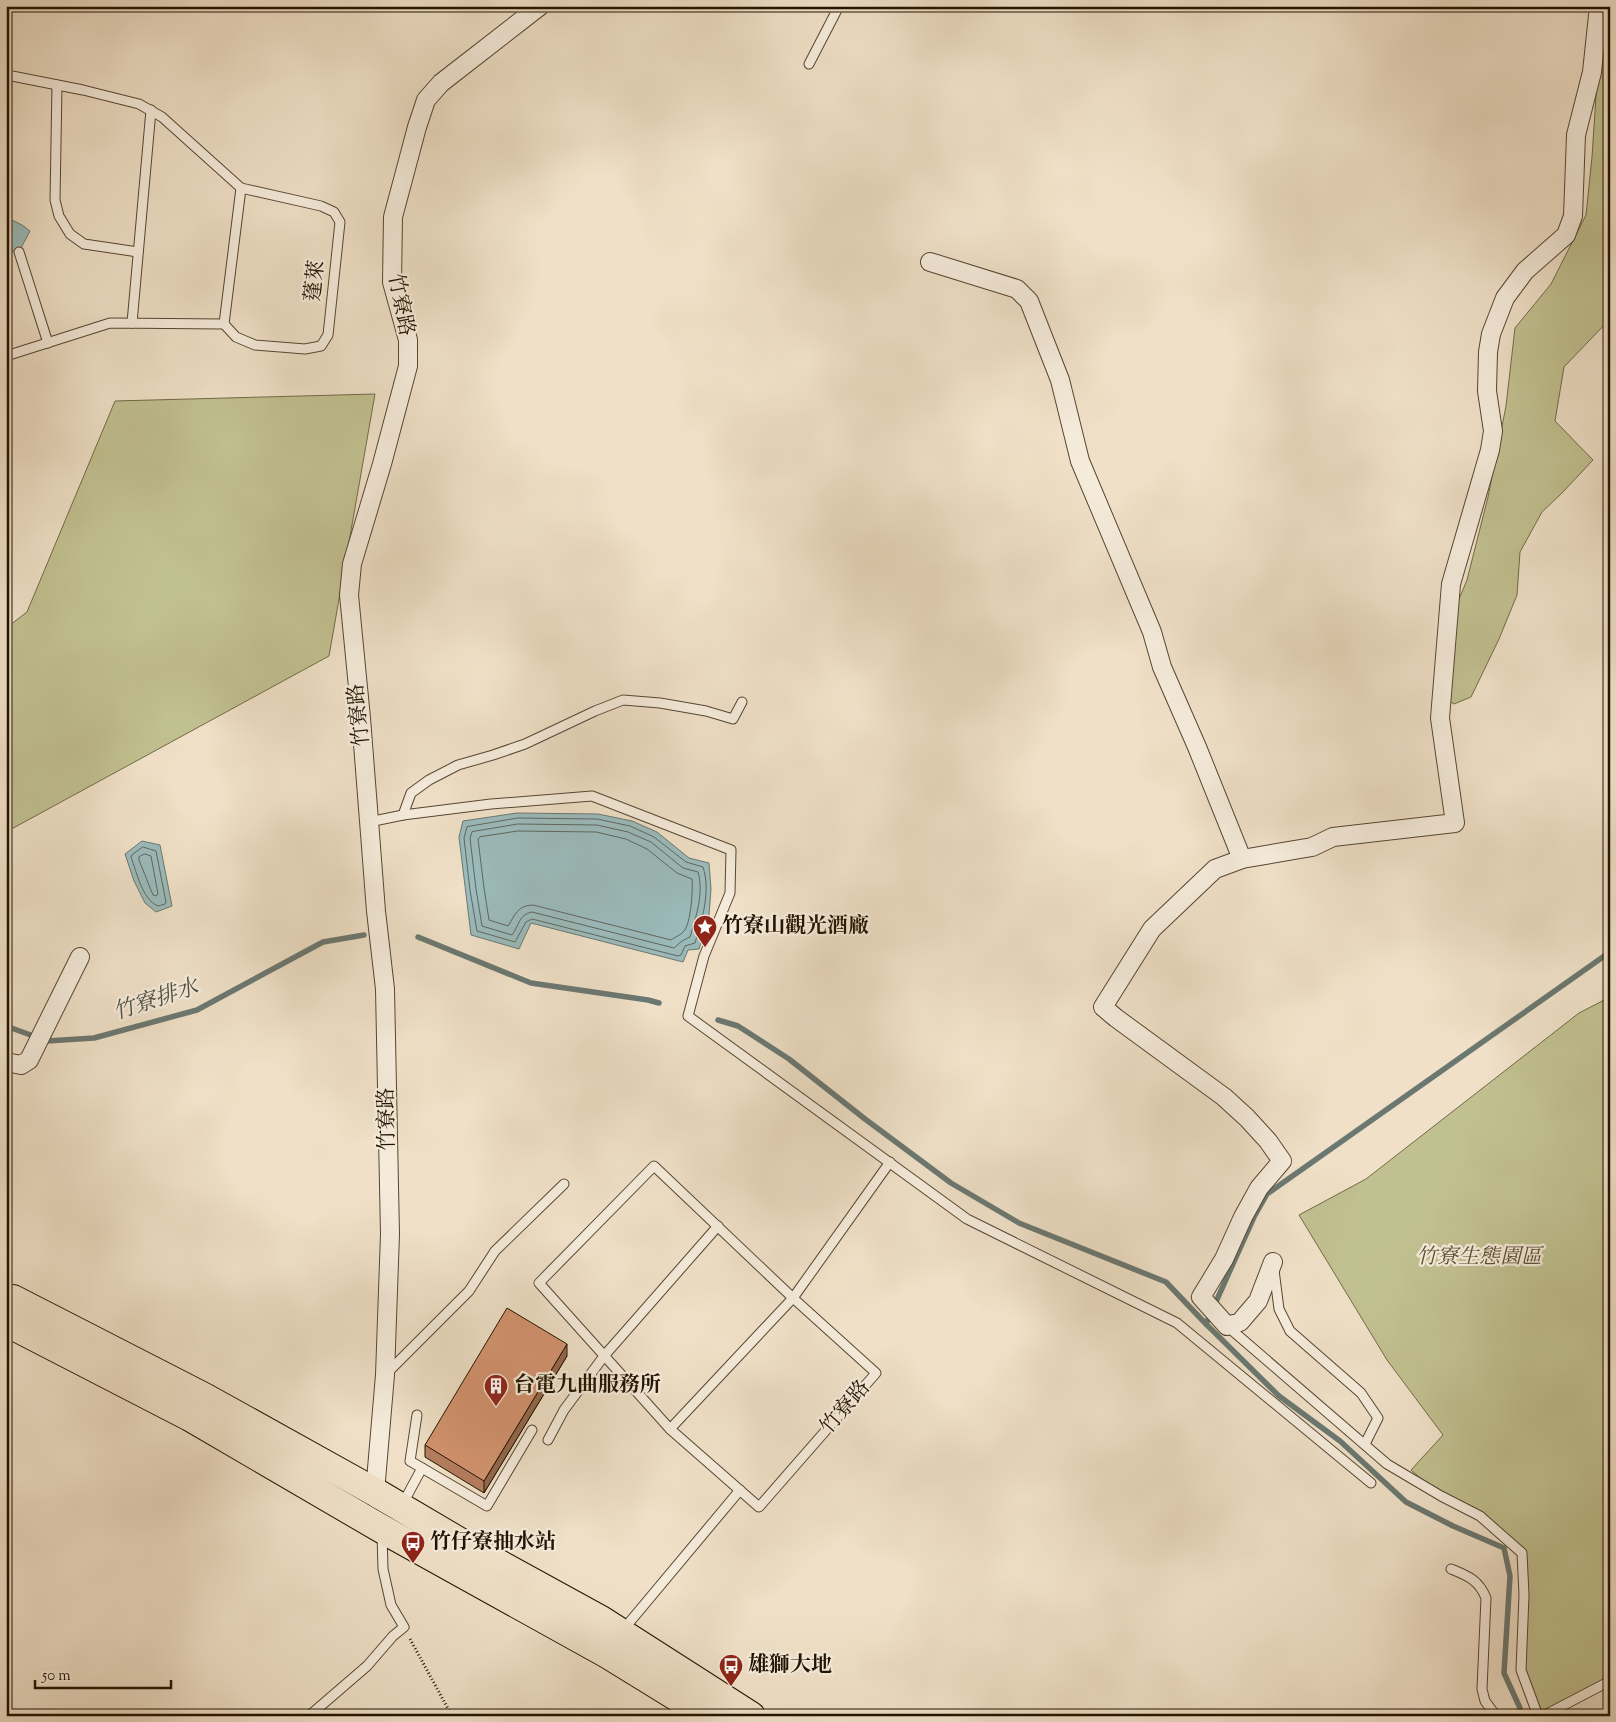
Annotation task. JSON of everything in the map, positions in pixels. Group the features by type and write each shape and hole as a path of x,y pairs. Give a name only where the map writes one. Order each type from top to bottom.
{"main road":[{"path":"6,1298 13,1299 204,1397 375,1492 615,1644 708,1716"},
{"path":"6,1322 190,1417 382,1529 615,1644 751,1716"}],"street":[{"name":"竹寮路","path":"382,1529 375,1492 385,1374 390,1234 385,990 376,911 349,595 352,564 382,464 408,366 408,340 392,282 394,216 417,126 426,100 441,83 540,6"},
{"path":"1273,1262 1258,1301 1240,1322 1227,1326 1201,1297 1224,1259 1243,1217 1260,1188 1282,1161 1258,1130 1224,1097 1116,1018 1103,1006 1152,929 1215,869 1242,859 1312,847 1333,837 1455,823 1440,718 1451,584 1490,450 1493,431 1487,391 1488,352 1491,334 1506,298 1525,271 1566,235 1573,216 1576,135 1592,72 1599,6"},
{"path":"930,262 1017,289 1029,301 1060,380 1080,461 1152,632 1162,667 1197,747 1242,859"},
{"path":"6,1062 21,1066 29,1060 80,957"}],"lane":[{"path":"808,64 839,6"},
{"name":"蓬萊","path":"6,78 12,76 139,104 162,117 241,188 321,206 334,212 340,222 328,336 321,346 305,350 255,345 236,337 224,324"},
{"path":"57,85 55,200 59,216 70,234 84,244 138,252"},
{"path":"132,323 151,110"},
{"path":"6,356 110,323 224,324 241,188"},
{"path":"19,252 48,343"},
{"path":"403,815 411,793 451,768 525,744 623,700 660,703 706,711 733,720 742,702"},
{"path":"369,822 403,815 491,804 592,796 731,850 730,893 704,956 688,1016 967,1219 1177,1323 1371,1483"},
{"path":"670,1429 793,1298 890,1162"},
{"name":"竹寮路","path":"654,1166 718,1226 793,1298 876,1373 759,1507 670,1429 540,1283 654,1166"},
{"path":"385,1374 469,1291 495,1251 564,1184"},
{"path":"548,1440 564,1410 604,1356 718,1226"},
{"path":"1273,1262 1279,1309 1290,1331 1361,1393 1378,1418 1364,1444"},
{"path":"1227,1326 1387,1464 1480,1516 1522,1553 1524,1595 1521,1670 1538,1716"},
{"path":"417,1415 410,1462 487,1506 532,1430"},
{"path":"400,1507 422,1468"},
{"path":"615,1644 740,1490"},
{"path":"309,1716 367,1666 393,1636 404,1627 390,1604 383,1569 382,1529"},
{"path":"1451,1569 1470,1578 1482,1588 1486,1598 1482,1690 1485,1701 1496,1716"},
{"path":"1543,1716 1610,1681"}],"path":[{"path":"404,1627 452,1716"}],"green space":[{"path":"1609,6 1610,319 1564,367 1555,421 1593,460 1542,512 1520,552 1517,595 1499,639 1471,697 1454,704 1441,696 1442,640 1467,580 1488,497 1506,406 1515,328 1551,284 1586,215 1597,81"},
{"path":"375,394 329,656 6,832 6,628 27,612 115,401"},
{"name":"竹寮生態園區","path":"1610,997 1610,1678 1541,1713 1521,1670 1522,1553 1480,1516 1441,1496 1411,1470 1443,1435 1387,1360 1299,1215 1366,1179 1579,1013"}],"water":[{"path":"6,217 30,231 21,248 6,254"},
{"path":"517,813 598,814 632,821 657,832 689,858 709,863 711,889 709,915 699,949 688,950 683,962 531,923 519,949 471,935 459,837 463,821"},
{"path":"142,841 160,845 172,906 156,912 145,903 134,881 125,854"}],"building":[{"name":"台電九曲服務所","path":"507,1308 567,1344 484,1481 425,1445"}],"waterway":[{"name":"竹寮排水","path":"6,1026 47,1041 94,1038 197,1010 323,942 364,935"},
{"path":"418,937 531,983 659,1003"},
{"path":"1206,1324 1254,1217 1267,1194 1610,952"},
{"path":"718,1020 738,1026 789,1059 951,1183 1019,1223 1166,1282 1279,1396 1340,1441 1406,1502 1453,1526 1504,1548 1510,1576 1504,1673 1520,1708"}],"place":[{"name":"竹寮山觀光酒廠","path":"705,948"},
{"name":"台電九曲服務所","path":"496,1407"},
{"name":"竹仔寮抽水站","path":"413,1564"},
{"name":"雄獅大地","path":"731,1687"}]}
